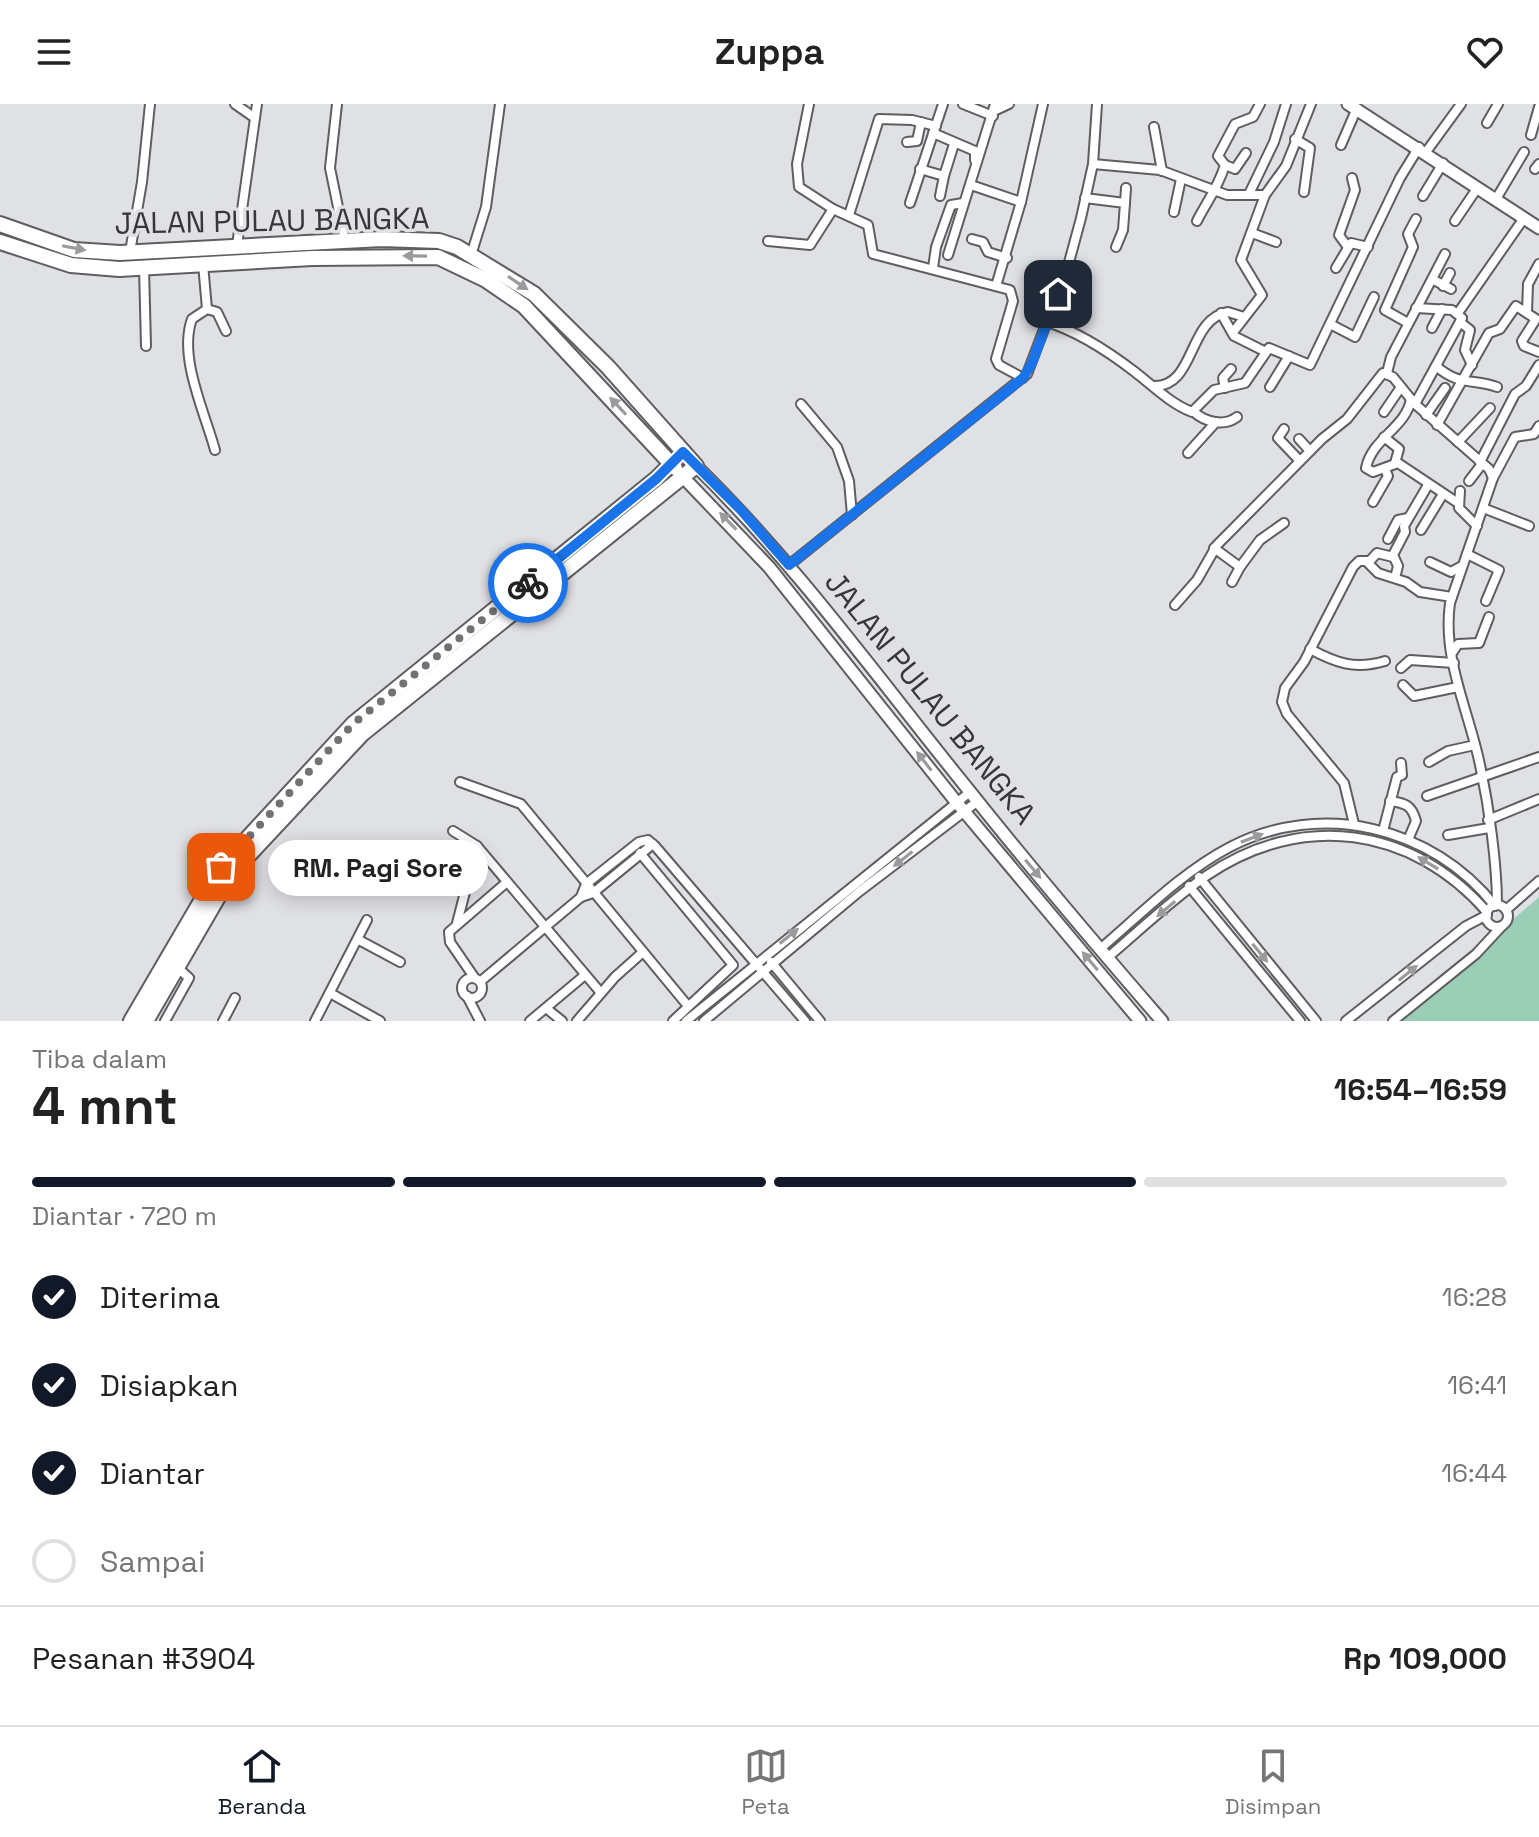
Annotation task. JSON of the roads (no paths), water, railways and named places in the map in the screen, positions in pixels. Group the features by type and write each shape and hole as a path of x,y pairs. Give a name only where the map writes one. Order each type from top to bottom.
{"highway":[{"name":"JALAN PULAU BANGKA","path":"0,224 74,250 130,252 345,241 439,241 472,252 534,294 608,367 696,466"},
{"name":"JALAN PULAU BANGKA","path":"0,242 71,265 144,267 417,255 455,263 524,306 684,478"},
{"path":"264,244 264,261"},
{"path":"159,995 221,867 353,724 656,479 683,452"},
{"path":"131,1021 186,934 232,873 362,734 696,466"}],"main road":[{"path":"1353,106 1539,228"},
{"name":"JALAN PULAU BANGKA","path":"696,466 741,510 824,604 974,796 1162,1021"},
{"name":"JALAN PULAU BANGKA","path":"684,478 769,567 960,807 1140,1021"}],"street":[{"path":"130,252 142,182 150,104"},
{"path":"235,104 255,118"},
{"path":"237,245 257,104"},
{"path":"337,104 330,168 345,241"},
{"path":"472,252 486,207 500,104"},
{"path":"809,104 797,164 797,183 833,209 870,228 873,254 1010,290 1013,301 996,359 999,365 1023,378"},
{"path":"910,203 943,104"},
{"path":"963,104 994,110 1009,104"},
{"path":"996,286 1007,258 1043,104"},
{"path":"789,565 1023,378 1068,266 1093,164 1097,104"},
{"path":"1246,153 1234,169 1225,165 1218,156 1235,124 1253,117 1260,104"},
{"path":"1249,194 1274,142 1286,104"},
{"path":"1234,331 1262,295 1241,260 1265,195 1286,166 1311,104"},
{"path":"1194,412 1214,390 1245,383 1266,352 1275,348 1310,365 1332,325 1400,178 1420,148 1461,104"},
{"path":"1487,123 1498,104"},
{"path":"1341,145 1353,106"},
{"path":"1531,135 1539,107"},
{"path":"948,255 994,110"},
{"path":"849,215 879,119 921,122 954,144 976,153 968,180 971,185 1021,202"},
{"path":"907,142 917,141 921,122"},
{"path":"1154,127 1162,171"},
{"path":"1295,139 1310,148 1304,192"},
{"path":"940,196 954,144"},
{"path":"1496,199 1524,152"},
{"path":"1423,196 1443,163"},
{"path":"1093,164 1162,171 1227,195 1265,195"},
{"path":"1197,221 1225,165"},
{"path":"920,169 944,176"},
{"path":"1347,246 1339,235 1355,190 1352,178"},
{"path":"1174,212 1181,179"},
{"path":"1455,221 1478,187"},
{"path":"1116,247 1123,230 1126,188"},
{"path":"1085,198 1125,203"},
{"path":"933,268 936,247 951,205 963,203"},
{"path":"768,241 810,245 833,209"},
{"path":"1384,437 1399,449 1395,463 1373,472 1366,468 1384,437 1405,417 1436,366 1459,317 1524,218"},
{"path":"1408,323 1385,310 1413,247 1408,234 1416,219"},
{"path":"1252,233 1276,242"},
{"path":"972,239 983,242 988,252 1007,258"},
{"path":"1336,268 1351,243 1368,247"},
{"path":"1175,605 1197,580 1214,548 1310,451 1347,419 1380,376 1387,373 1408,323 1445,254"},
{"path":"203,264 207,309"},
{"path":"1527,312 1528,284 1539,264"},
{"path":"144,267 146,346"},
{"path":"1432,279 1447,288 1450,273"},
{"path":"1332,325 1355,337 1374,297"},
{"path":"1416,308 1442,309 1459,317 1470,330 1465,350 1472,365"},
{"path":"1437,425 1489,333 1500,329 1514,308 1527,312 1536,321 1523,344 1539,352"},
{"path":"207,309 217,312 226,331"},
{"path":"207,309 192,319 189,342 191,363 215,450"},
{"path":"1432,328 1442,309"},
{"path":"1152,386 1165,384 1180,371 1198,332 1221,313 1244,317"},
{"path":"1221,313 1235,337 1266,352"},
{"path":"1047,322 1076,333 1176,405 1216,422 1226,423 1237,417"},
{"path":"1270,387 1289,356"},
{"path":"1469,481 1515,394 1526,386 1539,365"},
{"path":"1436,366 1463,381 1497,387"},
{"path":"1225,388 1223,378 1231,369"},
{"path":"1387,373 1493,478"},
{"path":"1384,412 1401,387"},
{"path":"1426,415 1445,388"},
{"path":"801,404 837,447 849,481 852,515"},
{"path":"1458,442 1490,408"},
{"path":"1188,453 1216,422"},
{"path":"1502,926 1490,924 1488,824 1482,779 1458,687 1447,623 1452,597 1493,478 1515,437 1530,436 1539,426"},
{"path":"1284,429 1278,438 1300,461"},
{"path":"1299,439 1310,451"},
{"path":"1395,463 1458,503"},
{"path":"1373,502 1388,476 1385,469"},
{"path":"1393,557 1408,518 1428,485"},
{"path":"1460,491 1458,503 1464,516 1477,526"},
{"path":"1421,530 1443,494"},
{"path":"1483,508 1529,526"},
{"path":"1388,539 1398,520 1408,518"},
{"path":"1232,582 1260,540 1284,523"},
{"path":"1214,548 1240,567"},
{"path":"1354,824 1344,783 1283,706 1285,688 1359,561 1368,561 1377,553 1393,557 1398,566 1395,578"},
{"path":"1467,554 1499,570 1486,601"},
{"path":"1368,561 1378,573 1395,578 1420,592 1452,597"},
{"path":"1430,562 1451,572 1463,567"},
{"path":"1453,658 1458,644 1479,643 1489,617"},
{"path":"1310,649 1342,664 1359,667 1385,661"},
{"path":"1401,668 1410,660 1453,658"},
{"path":"1403,685 1414,696 1458,687"},
{"path":"1429,762 1448,751 1475,745"},
{"path":"1427,796 1539,757"},
{"path":"1383,831 1397,777 1402,775 1401,763"},
{"path":"460,782 521,804 688,1006"},
{"path":"686,1021 756,962 974,796"},
{"path":"1448,835 1488,824 1539,799"},
{"path":"1390,801 1404,803 1411,809 1416,821 1408,840"},
{"path":"704,1021 960,807"},
{"path":"1103,953 1193,870 1231,846 1272,831 1315,822 1354,824 1408,840 1454,866 1480,887 1491,910"},
{"path":"453,831 477,846 598,990"},
{"path":"1103,953 1201,880 1269,843 1311,836 1349,836 1397,847 1418,857 1491,910"},
{"path":"581,897 586,884 639,842 647,840 805,1021"},
{"path":"480,1021 463,984 477,979 653,844"},
{"path":"456,924 477,846"},
{"path":"640,853 733,965 746,971"},
{"path":"1193,870 1316,1021"},
{"path":"1183,879 1300,1021"},
{"path":"1346,1021 1466,926 1491,910 1506,910 1539,881"},
{"path":"467,996 479,995 477,979 450,940 449,932 507,882"},
{"path":"1393,1021 1476,954 1508,918 1506,910"},
{"path":"315,1021 367,920"},
{"path":"359,940 400,962"},
{"path":"577,1021 598,990 643,952"},
{"path":"766,955 820,1021"},
{"path":"673,1021 733,965"},
{"path":"159,995 189,975 165,1021"},
{"path":"530,1021 585,975"},
{"path":"159,995 184,988"},
{"path":"330,993 380,1021"},
{"path":"159,995 179,997"},
{"path":"159,995 172,1009"},
{"path":"159,995 165,1021"},
{"path":"235,998 225,1017 235,1021"},
{"path":"546,1008 562,1021"}],"place":[{"name":"RM. Pagi Sore","path":"221,867"}]}
